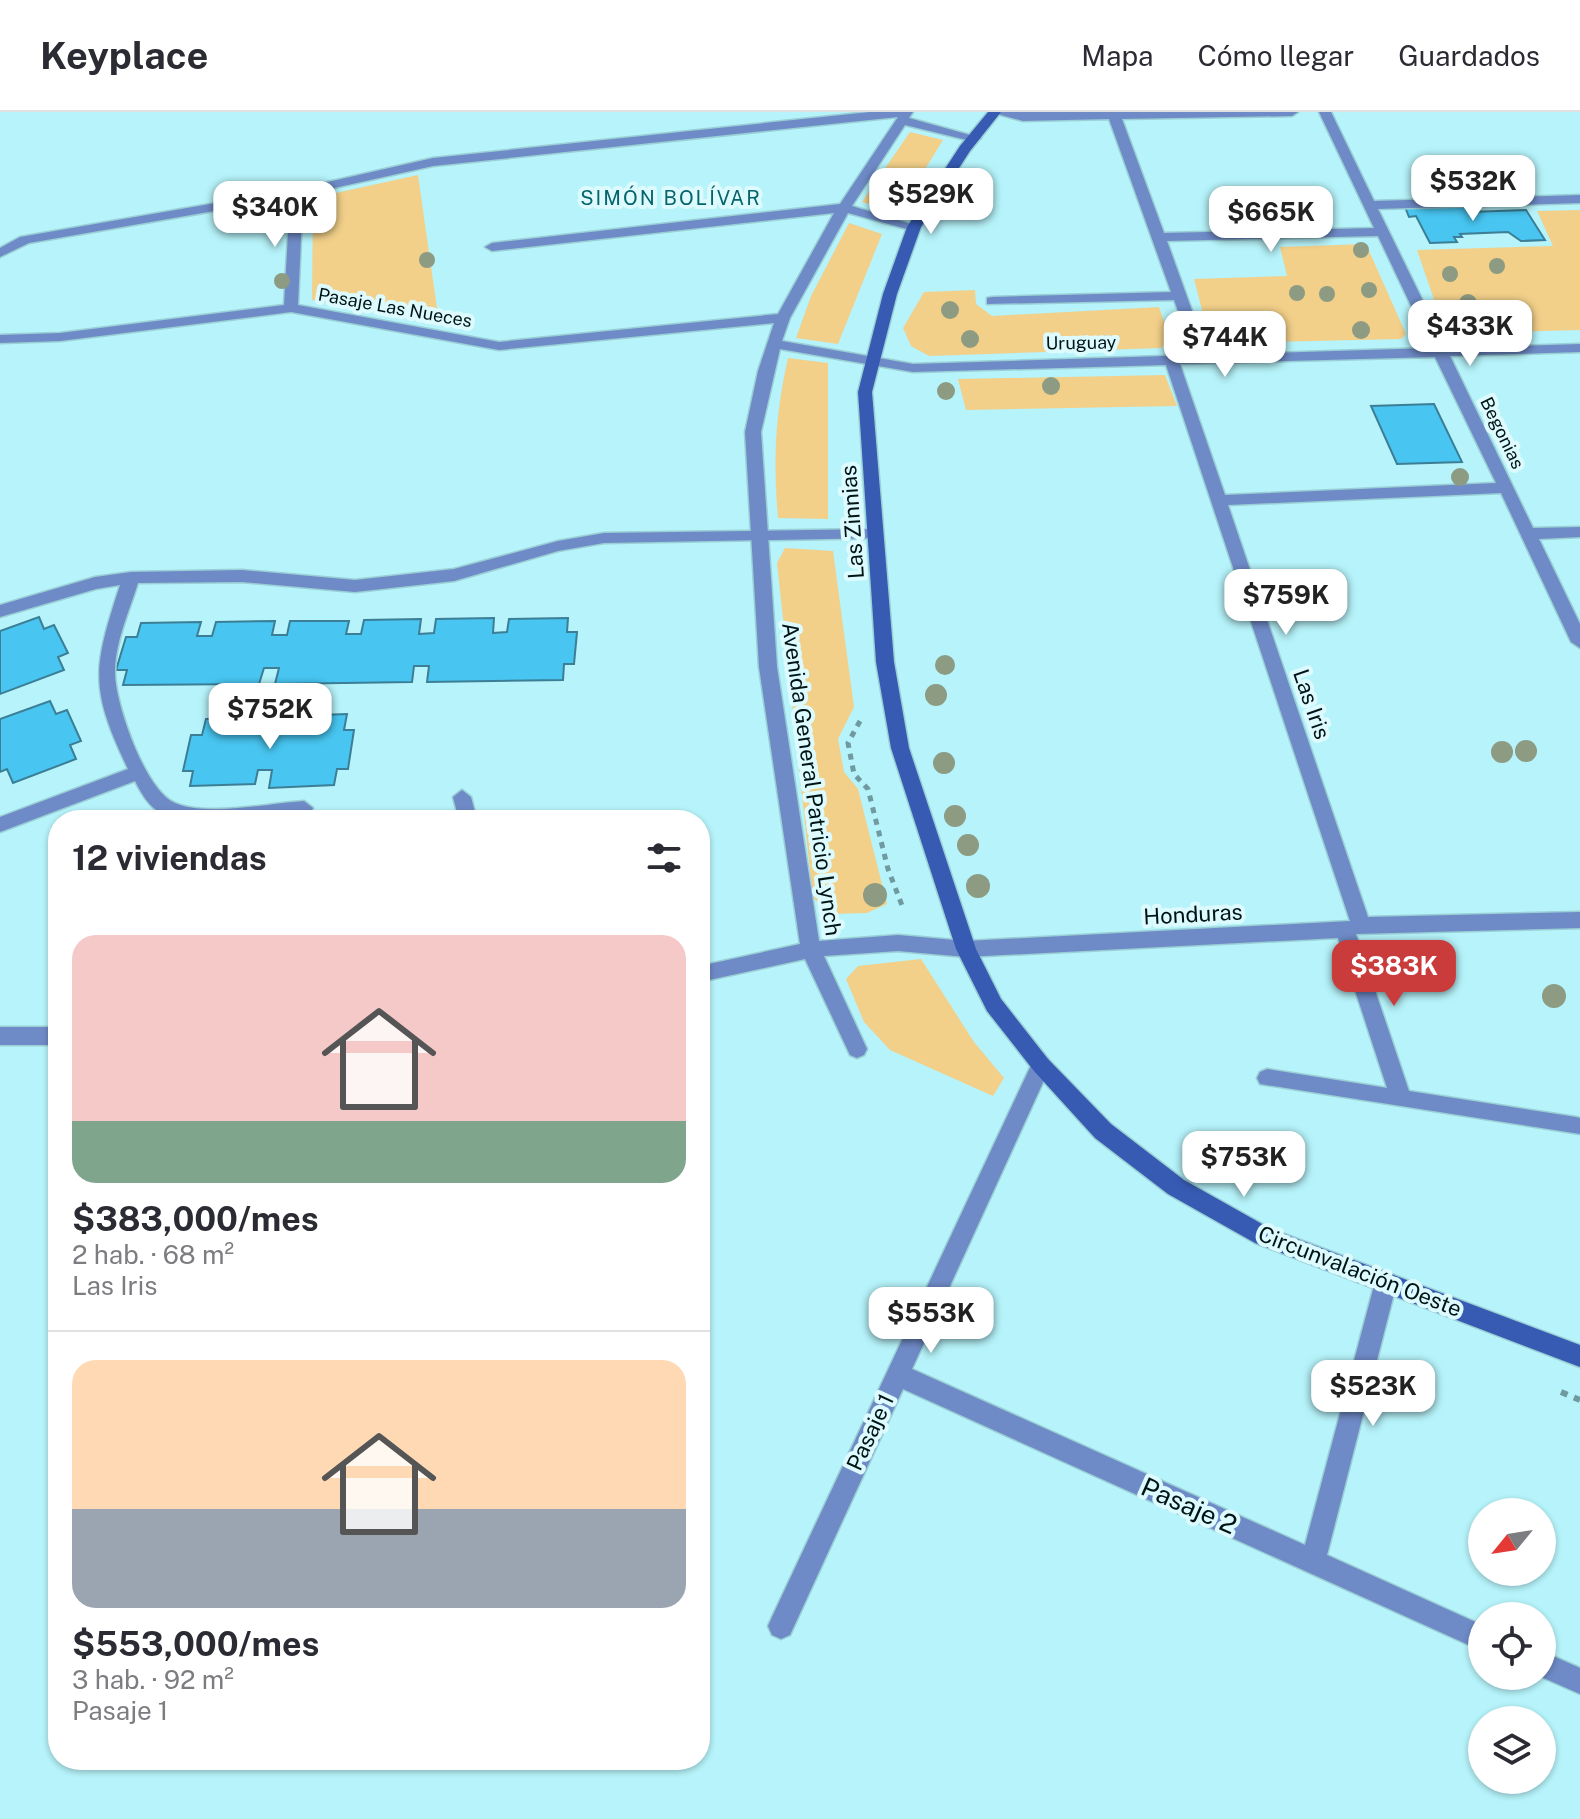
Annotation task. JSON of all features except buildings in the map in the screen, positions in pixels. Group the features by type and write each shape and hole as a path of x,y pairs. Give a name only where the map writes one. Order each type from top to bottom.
{"street":[{"path":"996,112 1023,117 1292,112"},
{"name":"Las Zinnias","path":"966,949 900,748 885,662 865,392 890,294 914,227 996,112"},
{"name":"Begonias","path":"1325,112 1580,642"},
{"path":"0,253 25,240 297,193 433,162 906,115 975,138"},
{"name":"Avenida General Patricio Lynch","path":"857,1049 810,948 768,667 753,432 783,318 844,208 906,115"},
{"path":"1114,115 1203,360"},
{"path":"291,308 297,193"},
{"path":"1370,205 1580,199"},
{"path":"492,247 844,208 914,227"},
{"path":"1159,237 1384,232"},
{"path":"992,301 1180,296"},
{"name":"Pasaje Las Nueces","path":"0,339 60,337 291,308 499,346 783,318"},
{"name":"Uruguay","path":"774,344 913,368 1580,348"},
{"name":"Las Iris","path":"1172,361 1353,928 1401,1099"},
{"path":"1218,500 1506,488"},
{"path":"1528,534 1580,532"},
{"path":"0,611 95,583 131,578 242,576 355,586 454,575 558,546 604,538 874,534"},
{"path":"131,578 105,675 109,696 138,772 165,808 174,810"},
{"path":"0,825 138,772"},
{"path":"462,797 465,810"},
{"path":"258,810 304,808"},
{"name":"Honduras","path":"710,972 810,948 922,942 966,949 1353,928 1580,920"},
{"name":"Circunvalación Oeste","path":"966,949 994,1005 1041,1065 1103,1131 1176,1187 1263,1236 1580,1356"},
{"path":"0,1036 48,1036"},
{"name":"Pasaje 1","path":"781,1626 1041,1065"},
{"path":"1267,1078 1576,1126"},
{"path":"1313,1562 1386,1282"},
{"name":"Pasaje 2","path":"896,1374 1468,1632"},
{"path":"1556,1670 1580,1681"}],"path":[{"path":"859,705 860,721 848,743 854,774 868,789 888,869 905,913 922,942"},
{"path":"1551,1387 1580,1400"}],"shaded area":[{"path":"910,132 943,140 898,213 862,202"},
{"path":"418,175 439,322 312,300 313,198"},
{"path":"1580,210 1580,330 1462,333 1442,323 1417,250 1553,246 1537,211"},
{"path":"849,223 882,234 838,344 796,338 811,296"},
{"path":"1366,244 1406,334 1401,339 1219,343 1209,337 1194,279 1287,276 1280,247"},
{"path":"975,290 976,304 992,316 1159,307 1170,340 1161,348 929,356 911,346 903,328 924,292"},
{"path":"788,358 828,363 828,519 778,518 776,438"},
{"path":"1165,375 1177,406 966,410 958,379"},
{"path":"785,548 833,551 854,707 838,739 844,772 858,789 887,904 867,913 831,914 813,898 777,563"},
{"path":"921,959 974,1042 1004,1078 993,1096 890,1050 864,1022 846,979 858,966"}],"district":[{"name":"SIMÓN BOLÍVAR","path":"671,198"}]}
